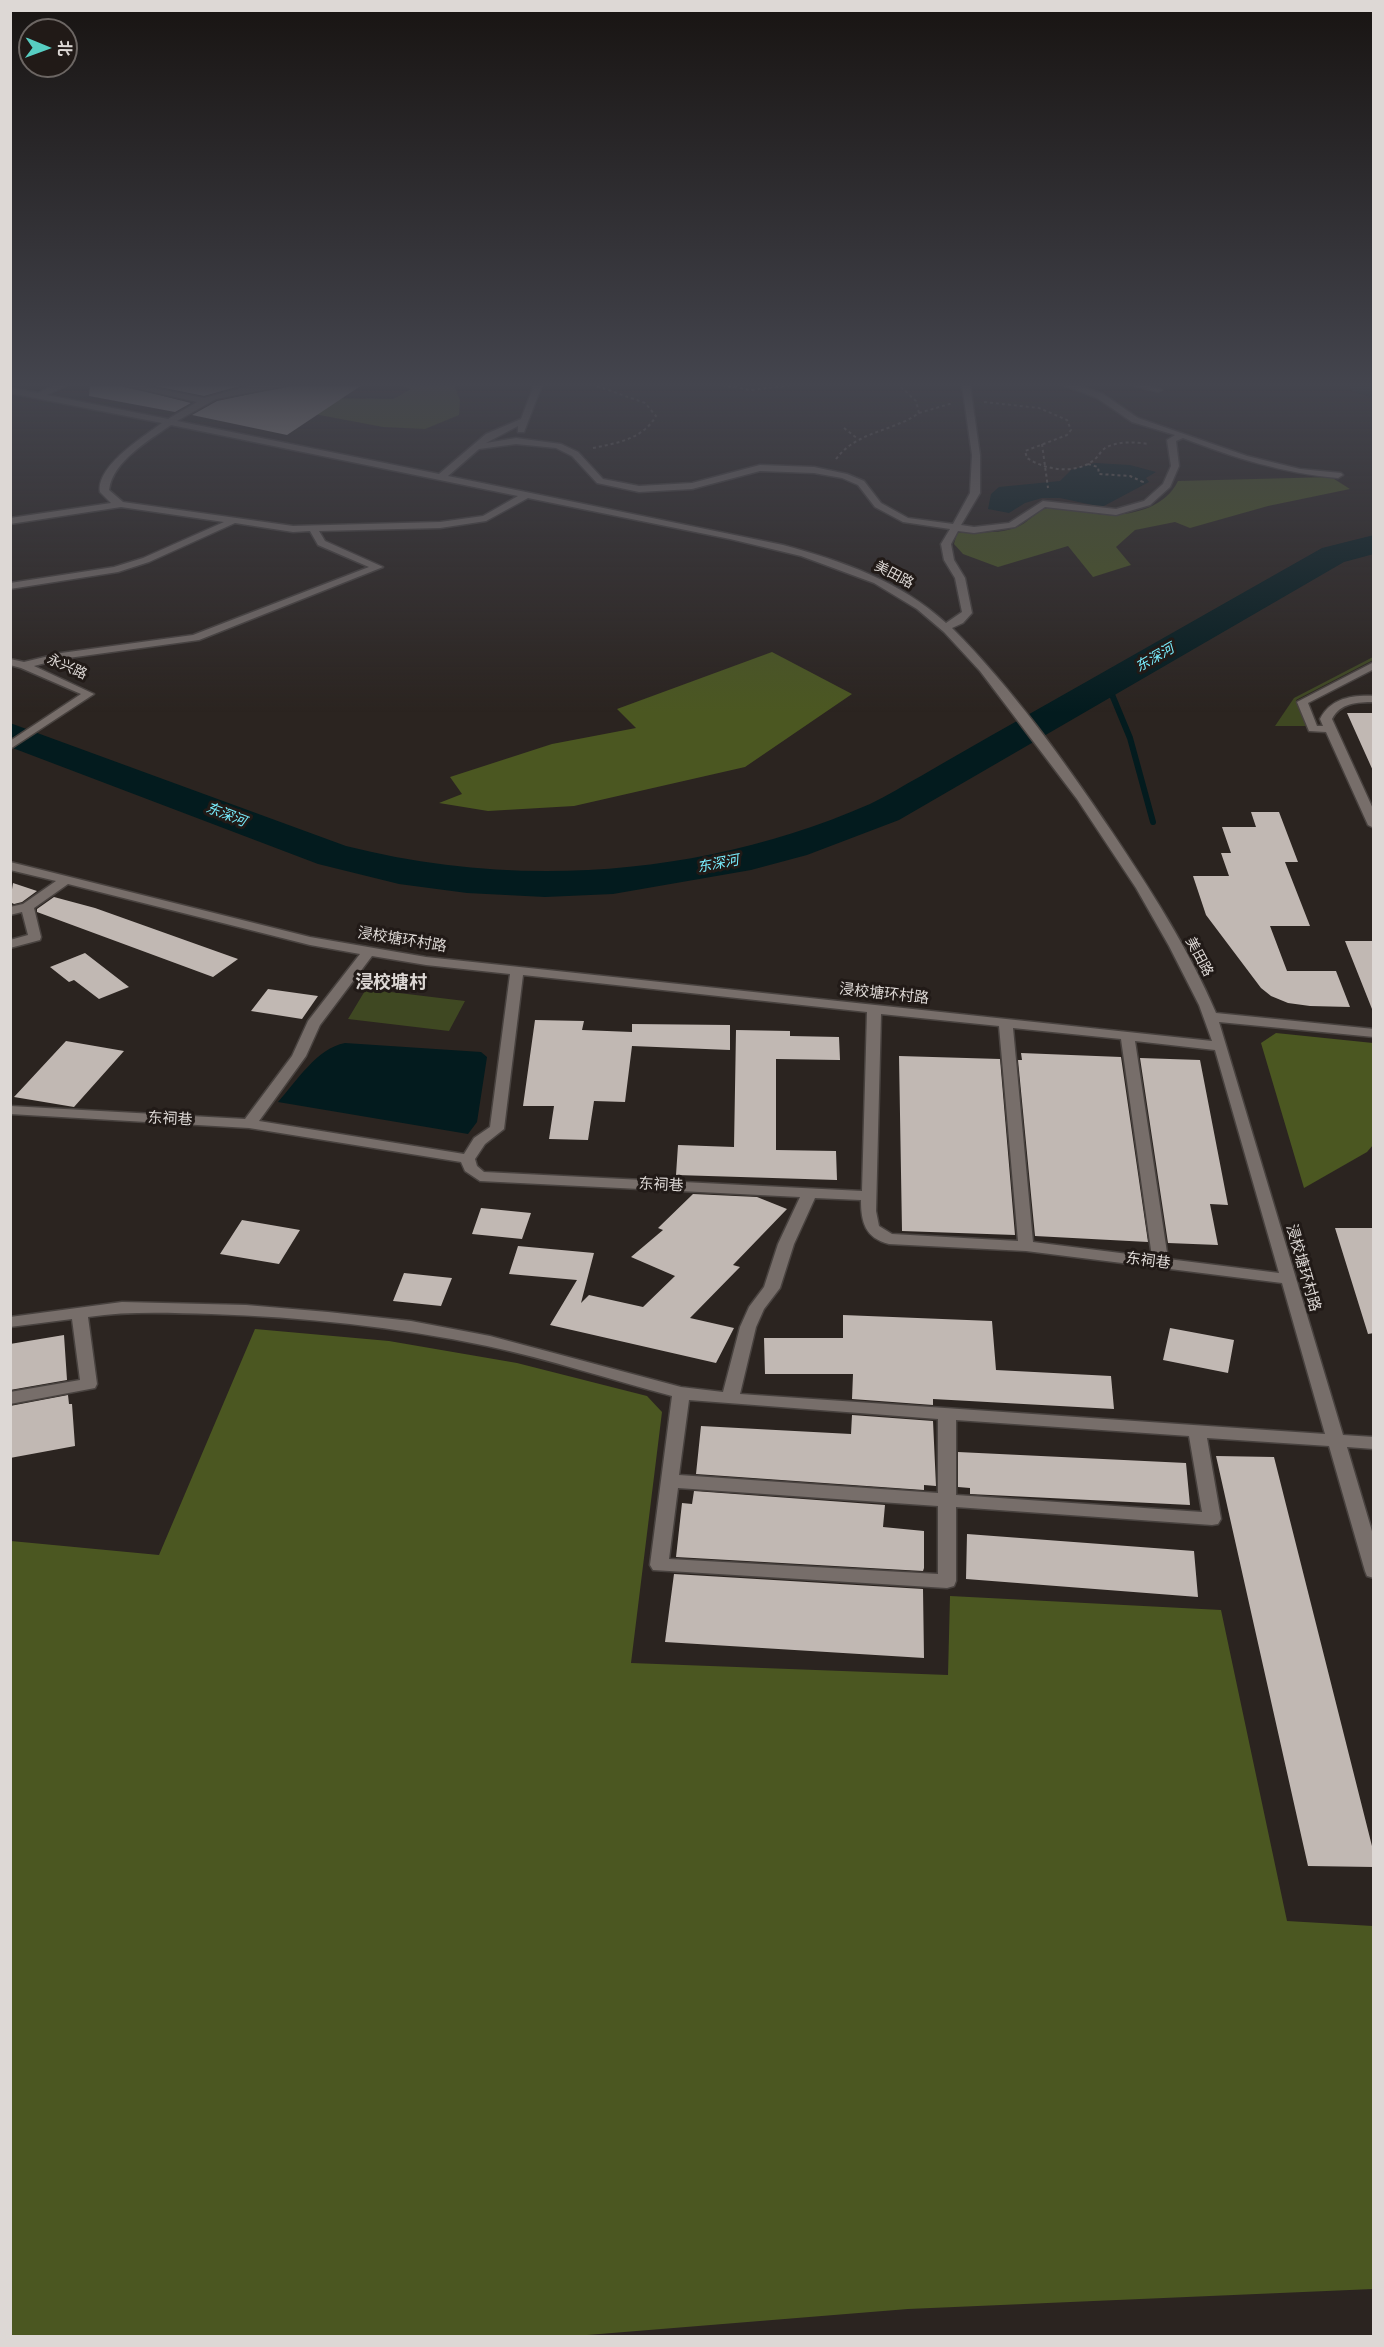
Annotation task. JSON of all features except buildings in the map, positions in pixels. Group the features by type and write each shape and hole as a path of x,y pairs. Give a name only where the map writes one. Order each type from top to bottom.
{"street":[{"path":"108,495 113,501 121,504 233,521 313,529 473,521 496,514 528,495"},
{"name":"美田路","path":"528,495 730,536 814,557 889,588 919,606 945,627 986,672 1066,770 1164,926 1212,1017 1221,1047"},
{"path":"869,495 892,514 918,524 980,530 1004,527 1023,519 1036,507 1046,504 1099,511 1124,511 1147,503 1159,495"},
{"path":"945,627 959,621 967,613 960,578 946,544 974,495"},
{"path":"10,521 121,504"},
{"path":"10,586 116,570 233,521"},
{"path":"24,664 61,656 195,638 378,567 321,543 313,529"},
{"name":"永兴路","path":"10,662 24,664 89,694 10,746"},
{"path":"1330,729 1313,729 1302,702 1374,665"},
{"path":"1374,699 1346,701 1329,712 1326,719 1374,825"},
{"name":"浸校塘环村路","path":"10,866 254,929 368,952 517,972 1221,1047 1374,1570"},
{"path":"10,910 27,907 66,880"},
{"path":"10,944 35,937 27,907"},
{"path":"249,1124 299,1056 313,1024 368,952"},
{"path":"468,1159 480,1141 497,1129 517,972"},
{"path":"869,1196 874,1010"},
{"path":"1212,1017 1374,1033"},
{"path":"1006,1024 1026,1246"},
{"path":"1127,1036 1161,1263"},
{"name":"东祠巷","path":"10,1110 249,1124 468,1159 470,1168 480,1176 869,1196 869,1225 875,1233 889,1239 1026,1246 1288,1279"},
{"path":"730,1399 748,1327 757,1307 776,1280 786,1244 810,1193"},
{"path":"10,1322 122,1307 187,1308 328,1317 411,1326 501,1344 681,1393 730,1399 1374,1443"},
{"path":"10,1398 89,1384 79,1311"},
{"path":"681,1393 659,1565 947,1581 947,1414"},
{"path":"670,1480 1212,1519 1197,1431"}],"green space":[{"path":"1168,495 1323,495 1268,506 1190,528 1175,522 1135,530 1116,547 1131,565 1093,577 1068,546 998,567 963,554 954,544 957,533 995,532 1010,529 1022,525 1047,508 1063,507 1109,515 1144,510"},
{"path":"772,652 852,694 745,767 574,806 488,811 439,803 462,794 450,777 552,744 636,728 617,709"},
{"path":"1373,657 1373,660 1296,700 1306,726 1275,726 1294,698"},
{"path":"366,989 465,1001 449,1031 348,1019"},
{"path":"1276,1033 1373,1043 1373,1145 1367,1152 1304,1188 1261,1043"},
{"path":"255,1329 389,1341 517,1363 647,1396 662,1412 631,1663 948,1675 950,1596 1221,1610 1287,1921 1373,1926 1373,2289 908,2309 575,2336 11,2336 11,1541 159,1555"}],"water":[{"path":"991,495 1125,495 1102,507 1060,498 1042,498 1025,503 1009,513 988,509"},
{"path":"345,1043 481,1052 487,1057 477,1122 468,1134 278,1102 316,1059 335,1046"}],"waterway":[{"name":"东深河","path":"10,734 332,855 399,872 467,881 545,885 613,882 737,861 793,846 885,812 1333,555 1374,544"},
{"path":"1108,685 1130,738 1153,822"}],"district":[{"name":"浸校塘村","path":"391,983"}]}
